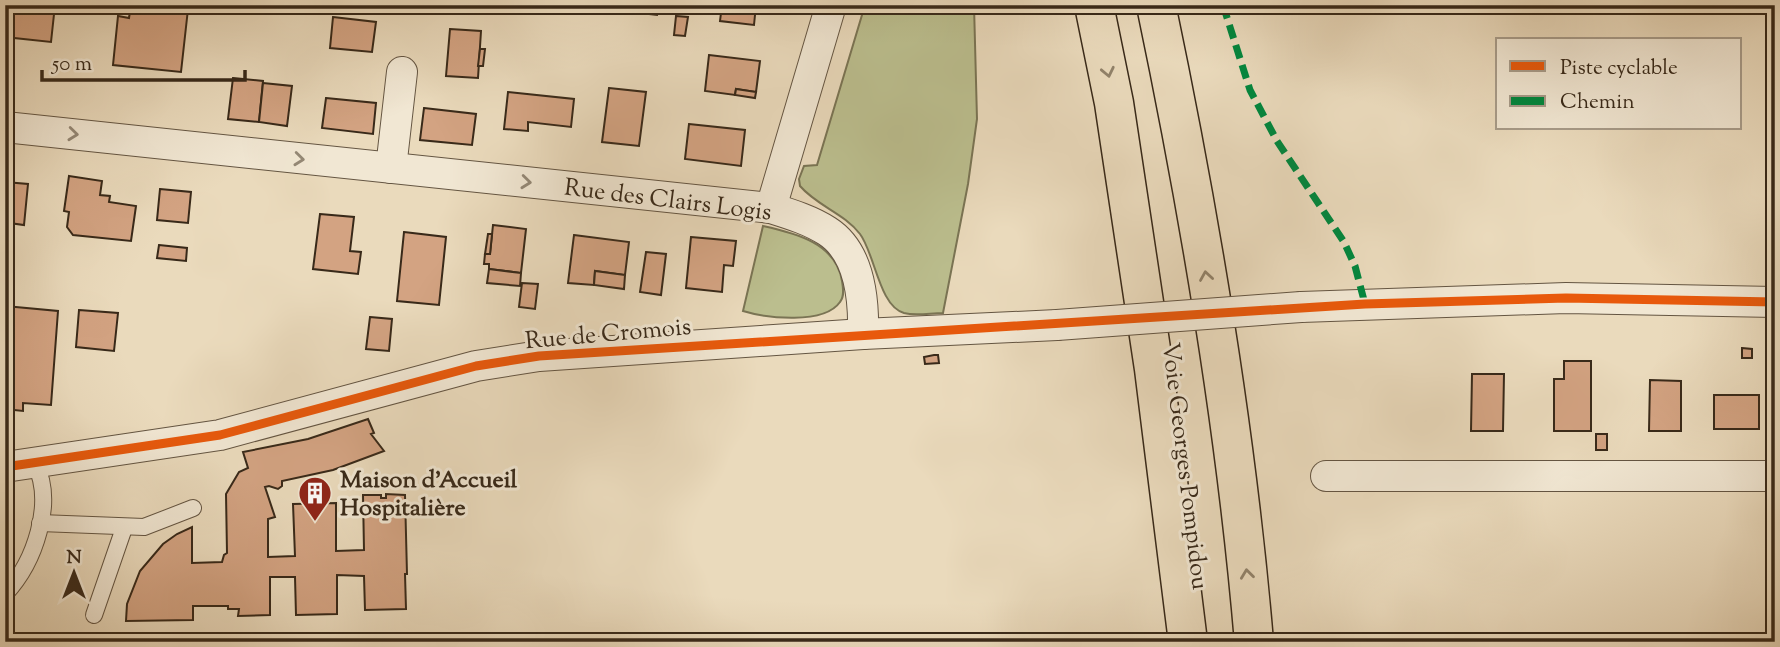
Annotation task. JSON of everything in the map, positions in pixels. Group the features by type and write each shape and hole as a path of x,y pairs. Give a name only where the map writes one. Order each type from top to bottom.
{"highway":[{"name":"Voie Georges Pompidou","path":"1094,5 1114,103 1154,369 1188,642"},
{"name":"Voie Georges Pompidou","path":"1156,5 1177,109 1220,361 1254,642"}],"street":[{"path":"771,208 831,5"},
{"path":"391,168 402,72"},
{"name":"Rue des Clairs Logis","path":"5,127 771,208 829,232 846,250 855,266 860,288 864,309 863,334"},
{"name":"Rue de Cromois","path":"5,467 220,435 476,366 539,356 1301,307 1566,298 1775,302"},
{"path":"1326,476 1775,476"}],"lane":[{"path":"5,594 26,564 40,523 44,499 40,474 35,463"},
{"path":"40,523 144,527 193,508"},
{"path":"94,615 124,528"}],"green space":[{"path":"865,5 974,5 977,119 968,184 943,313 909,314 896,308 883,290 860,234 846,220 814,199 800,186 799,179 804,166 817,165"},
{"path":"763,226 800,236 832,257 842,281 842,300 832,309 808,317 766,316 743,311"}],"building":[{"path":"5,5 55,5 51,42 5,37"},
{"path":"131,5 188,9 181,72 113,65 118,16 129,18"},
{"path":"535,5 582,5 581,13 535,8"},
{"path":"614,5 658,5 657,15 614,10"},
{"path":"722,5 756,5 754,25 720,21"},
{"path":"676,16 688,17 685,36 674,35"},
{"path":"333,17 376,22 372,52 330,48"},
{"path":"450,29 481,31 478,78 446,76"},
{"path":"480,49 485,49 483,66 478,66"},
{"path":"709,55 760,61 756,92 736,89 735,95 705,91"},
{"path":"233,78 263,81 259,122 228,119"},
{"path":"263,83 292,86 287,126 259,122"},
{"path":"609,88 646,92 639,146 602,142"},
{"path":"736,89 756,92 755,98 735,95"},
{"path":"508,92 574,99 571,127 528,122 528,131 504,129"},
{"path":"326,98 376,103 373,134 322,128"},
{"path":"424,108 476,114 472,145 420,140"},
{"path":"689,124 745,130 741,166 685,159"},
{"path":"69,176 102,181 100,195 110,196 109,202 136,206 131,241 73,235 67,227 69,212 64,211"},
{"path":"5,182 28,184 24,225 9,223 9,226 5,226"},
{"path":"160,189 191,192 188,223 157,220"},
{"path":"320,214 354,217 350,251 361,252 358,274 313,269"},
{"path":"493,225 526,229 521,273 489,269 489,264 484,264 485,254 490,254"},
{"path":"404,232 446,237 439,305 397,301"},
{"path":"488,234 492,234 490,254 485,254"},
{"path":"574,235 629,242 625,275 595,271 594,285 568,283"},
{"path":"691,237 736,241 733,266 724,265 722,292 686,288"},
{"path":"159,245 187,248 186,261 157,258"},
{"path":"646,252 666,254 661,295 640,292"},
{"path":"489,269 521,273 520,286 487,283"},
{"path":"595,271 625,275 624,289 594,285"},
{"path":"522,283 538,284 535,309 519,307"},
{"path":"5,306 58,311 51,405 23,403 23,411 5,409"},
{"path":"79,310 118,313 114,351 76,347"},
{"path":"370,317 392,319 389,351 366,349"},
{"path":"1742,348 1752,349 1752,358 1742,358"},
{"path":"938,355 939,363 925,364 924,357"},
{"path":"1564,361 1591,361 1591,431 1554,431 1554,379 1564,379"},
{"path":"1472,374 1504,374 1503,431 1471,431"},
{"path":"1650,380 1681,381 1681,431 1649,431"},
{"path":"1714,395 1759,395 1759,429 1714,429"},
{"name":"Maison d'Accueil Hospitalière","path":"368,419 374,433 371,434 384,451 333,470 282,481 282,486 278,489 265,487 275,517 268,519 268,557 295,556 293,504 336,503 336,551 364,550 363,495 381,495 381,498 386,498 386,494 405,495 406,609 365,610 364,576 337,575 337,614 296,615 295,577 270,577 270,615 238,616 239,609 228,609 228,606 193,606 193,620 126,621 127,604 140,571 163,544 177,534 192,527 192,563 222,562 227,553 226,494 239,472 248,468 243,452 308,439"},
{"path":"1596,434 1607,434 1607,450 1596,450"}],"marked path":[{"path":"1223,5 1250,90 1277,141 1344,242 1355,266 1365,304"}],"cycle path":[{"path":"5,467 220,435 476,366 539,356 1365,304 1566,298 1775,302"}],"place":[{"name":"Maison d'Accueil Hospitalière","path":"315,523"}]}
